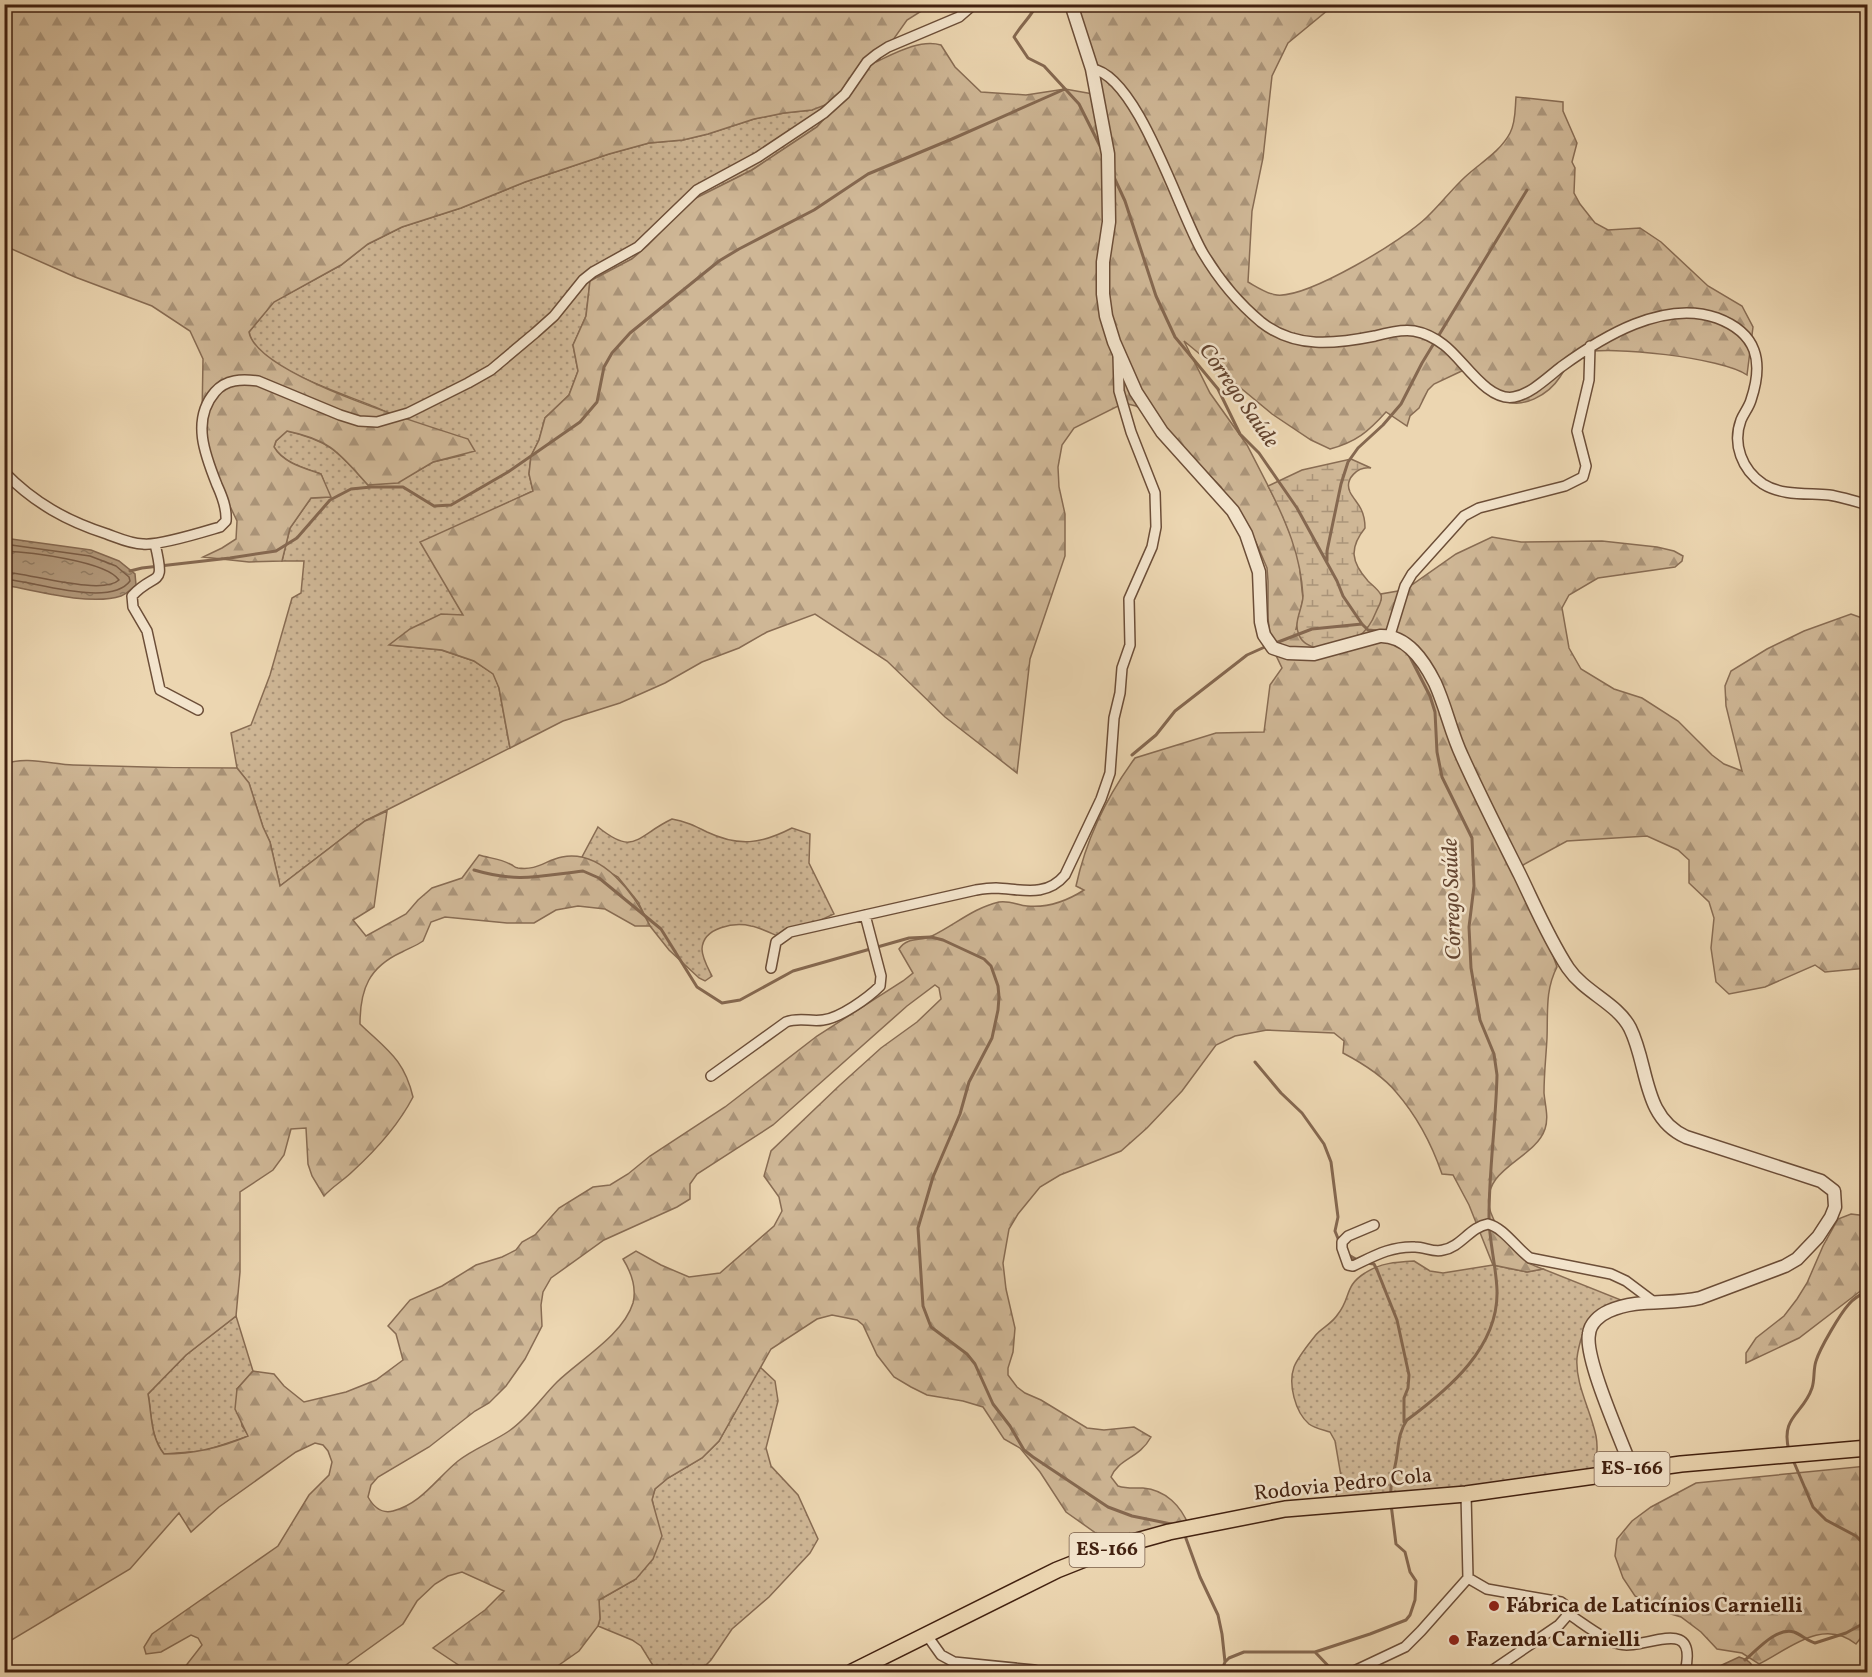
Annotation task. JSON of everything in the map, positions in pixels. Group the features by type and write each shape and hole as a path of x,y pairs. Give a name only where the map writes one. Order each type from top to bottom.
{"main road":[{"name":"Rodovia Pedro Cola","path":"852,1672 1057,1570 1115,1546 1139,1539 1285,1509 1466,1494 1632,1469 1748,1457 1868,1449"}],"street":[{"path":"4,472 24,493 58,515 84,527 118,538 142,544 155,544 220,527 226,521 225,506 209,466 200,427 204,409 219,388 231,381 246,379 258,381 340,415 359,421 377,422 394,418 468,383 491,370 535,333 554,316 583,280 593,272 638,247 697,190 758,158 824,113 845,94 867,62 877,54 888,47 959,17 974,4"},
{"path":"1071,4 1092,69 1108,154 1109,222 1103,262 1103,294 1118,353 1136,392 1162,432 1233,511 1246,534 1259,572 1261,622 1264,635 1273,648 1288,653 1314,654 1380,636 1402,640 1432,677 1442,697 1461,755 1537,910 1569,969 1582,984 1620,1014 1629,1027 1652,1098 1668,1126 1686,1137 1821,1181 1834,1191 1835,1207 1832,1217 1807,1251 1785,1266 1700,1298 1636,1304 1609,1311 1593,1323 1589,1332 1591,1358 1632,1469"},
{"path":"1092,69 1103,72 1121,90 1150,136 1202,252 1224,286 1245,309 1268,327 1306,342 1323,344 1342,343 1410,330 1428,334 1445,346 1494,394 1514,397 1523,394 1590,346 1627,325 1678,314 1715,317 1746,334 1755,352 1757,368 1755,384 1751,402 1741,421 1737,438 1738,452 1749,471 1765,485 1776,490 1834,496 1868,505"},
{"path":"1390,636 1405,586 1412,574 1464,516 1491,504 1565,486 1583,477 1586,466 1577,431 1589,380 1590,346"},
{"path":"771,968 776,942 783,935 976,890 994,888 1034,891 1051,887 1068,869 1101,799 1110,773 1114,717 1120,693 1122,668 1130,645 1129,599 1152,547 1156,527 1155,493 1131,432 1119,391 1118,353"},
{"path":"155,544 160,572 154,581 135,592 132,596 132,603 147,631 160,690 198,710"},
{"path":"711,1076 786,1022 798,1019 832,1018 880,986 881,976 865,915"},
{"path":"1374,1225 1348,1236 1342,1242 1348,1265 1353,1266 1375,1254 1400,1247 1437,1251 1451,1248 1474,1230 1488,1224 1500,1230 1530,1258 1611,1274 1626,1281 1654,1302"},
{"path":"1352,1672 1405,1647 1468,1578 1466,1494"},
{"path":"1468,1578 1487,1589 1561,1602 1565,1605 1567,1613 1559,1625 1490,1672"},
{"path":"1567,1613 1620,1645 1668,1638 1679,1640 1686,1647 1685,1672"},
{"path":"926,1634 941,1655 954,1662 1040,1672"}],"green space":[{"path":"5,5 931,5 907,20 878,61 909,47 925,44 941,45 955,67 981,92 1026,95 1065,89 1093,94 1099,100 1101,76 1074,5 1334,5 1288,43 1272,76 1263,158 1252,211 1248,282 1273,294 1291,293 1332,278 1378,253 1427,217 1465,177 1501,146 1513,124 1516,97 1563,102 1563,111 1577,143 1572,162 1575,168 1574,193 1595,223 1608,230 1640,228 1661,242 1708,286 1742,306 1753,327 1747,375 1715,363 1692,358 1640,352 1595,351 1577,355 1555,383 1542,395 1518,403 1501,399 1466,369 1434,384 1428,390 1419,408 1410,416 1407,426 1386,412 1361,435 1330,449 1311,440 1272,414 1184,341 1210,393 1247,445 1280,509 1298,553 1303,599 1296,629 1381,600 1381,594 1398,591 1413,584 1456,554 1492,537 1521,542 1602,541 1674,551 1683,556 1682,561 1675,567 1598,578 1569,595 1562,608 1569,648 1581,669 1614,689 1642,698 1678,721 1724,764 1742,771 1726,706 1725,686 1731,671 1767,649 1804,631 1851,614 1862,618 1868,626 1867,968 1825,972 1815,965 1765,987 1729,994 1716,982 1711,948 1714,918 1709,902 1689,883 1689,860 1678,850 1647,836 1567,841 1523,865 1524,879 1557,967 1548,1002 1544,1093 1547,1120 1539,1139 1494,1182 1489,1193 1489,1206 1504,1236 1521,1257 1543,1269 1527,1272 1493,1265 1469,1205 1453,1175 1442,1174 1417,1120 1384,1080 1343,1053 1344,1041 1334,1033 1267,1030 1235,1036 1216,1045 1182,1091 1147,1128 1121,1151 1060,1175 1040,1187 1009,1229 1003,1263 1015,1328 1008,1375 1025,1393 1087,1428 1104,1430 1134,1427 1151,1437 1141,1450 1119,1466 1111,1477 1118,1486 1151,1489 1166,1496 1182,1512 1189,1526 1114,1546 1066,1512 1040,1472 1020,1448 1004,1439 983,1407 927,1395 894,1377 877,1355 863,1325 857,1320 832,1315 817,1319 771,1349 719,1441 702,1458 668,1478 655,1489 652,1500 662,1536 653,1559 636,1579 599,1600 598,1626 579,1651 556,1667 541,1672 469,1672 433,1648 485,1610 504,1591 462,1572 448,1576 435,1584 417,1601 403,1624 336,1672 181,1672 202,1645 198,1638 191,1635 161,1652 146,1654 144,1647 152,1634 278,1546 309,1495 329,1475 332,1462 328,1451 323,1445 315,1443 296,1452 219,1507 191,1532 179,1513 130,1569 5,1644 5,764 29,761 73,765 237,768 249,783 270,842 280,886 365,821 387,811 374,907 353,920 366,936 406,914 432,888 462,878 479,855 525,869 562,857 577,856 591,860 604,867 626,888 650,926 635,926 605,909 578,906 556,910 534,923 507,923 445,917 431,922 423,941 391,958 374,972 362,1000 360,1024 399,1064 405,1073 413,1097 401,1118 379,1146 324,1196 308,1164 306,1128 291,1129 284,1155 273,1170 240,1192 240,1272 236,1316 186,1355 148,1394 152,1425 159,1447 164,1454 175,1454 207,1450 248,1436 235,1409 237,1389 253,1371 274,1374 284,1386 304,1402 346,1392 376,1380 403,1360 396,1334 388,1326 410,1300 442,1286 476,1265 516,1250 522,1242 535,1235 559,1208 593,1187 610,1185 628,1174 650,1156 725,1107 817,1036 903,981 913,973 899,949 906,942 928,938 972,912 990,905 1009,902 1027,906 1050,905 1084,890 1076,886 1092,835 1115,788 1135,758 1216,733 1264,732 1270,685 1282,668 1271,645 1267,568 1255,540 1221,487 1147,412 1124,403 1074,428 1062,445 1058,467 1059,487 1065,514 1065,556 1030,659 1017,773 945,717 887,661 815,614 767,632 739,648 702,662 665,683 620,703 563,721 510,748 499,688 493,674 474,661 442,650 389,645 410,629 441,614 463,615 420,542 533,491 529,474 531,456 539,440 545,418 569,395 578,371 573,345 586,316 590,281 632,259 690,201 752,170 817,127 850,90 833,102 812,110 754,119 708,134 683,140 649,143 609,154 402,227 368,244 341,265 274,302 249,332 259,349 311,382 382,411 468,439 475,451 433,462 398,483 368,485 333,449 314,439 287,431 276,441 274,447 278,453 288,461 321,474 331,497 311,498 290,528 282,561 249,562 203,557 236,539 237,521 199,441 202,417 203,359 190,331 152,306 75,277 5,246","holes":["935,985 939,988 941,999 917,1022 881,1048 771,1151 764,1176 779,1197 782,1211 774,1226 720,1273 689,1277 636,1251 623,1259 632,1280 634,1297 628,1315 611,1336 557,1382 516,1426 458,1461 412,1503 389,1512 381,1510 372,1503 368,1497 371,1485 378,1477 429,1447 475,1411 489,1403 506,1386 525,1359 542,1326 543,1292 551,1278 604,1240 690,1199 690,1184 697,1174 773,1125 907,1006"]},
{"path":"854,85 817,127 752,170 690,201 632,259 590,281 586,316 573,345 578,371 569,395 545,418 539,440 531,456 529,474 533,491 484,514 463,616 390,645 441,650 474,661 494,674 499,688 510,748 365,821 280,886 270,842 249,783 237,768 231,733 251,725 270,675 292,598 301,593 304,561 282,561 290,528 311,498 330,497 321,474 283,457 274,447 276,441 287,431 314,439 341,456 368,485 398,482 433,462 464,455 387,412 284,368 267,357 255,345 249,332 273,302 341,265 368,244 402,227 609,154 649,143 683,140 708,134 754,119 812,110"},
{"path":"1351,459 1371,468 1357,471 1349,482 1351,494 1362,511 1365,523 1365,528 1356,542 1354,555 1358,568 1380,593 1381,599 1371,622 1360,635 1346,642 1318,649 1308,645 1299,636 1297,623 1302,605 1302,581 1296,553 1281,512 1268,486 1302,470"},
{"path":"672,819 719,837 740,842 760,840 792,828 810,834 809,863 834,914 782,938 759,928 744,925 729,926 714,931 704,942 702,949 712,976 705,981 699,978 669,950 650,926 638,902 618,877 582,857 598,827 620,841 628,842 643,837"},
{"path":"1851,1214 1867,1216 1867,1286 1799,1338 1746,1363 1746,1353 1756,1338 1784,1316 1797,1299 1838,1219"},
{"path":"1414,1261 1430,1271 1443,1273 1493,1265 1527,1272 1543,1269 1631,1304 1585,1326 1578,1350 1578,1378 1597,1442 1592,1482 1334,1505 1341,1476 1335,1441 1330,1432 1311,1425 1300,1412 1292,1389 1294,1367 1315,1336 1336,1317 1358,1278 1382,1265"},
{"path":"236,1316 253,1371 237,1389 242,1426 249,1436 204,1451 164,1454 154,1433 148,1394 186,1355"},
{"path":"760,1367 775,1381 778,1401 766,1448 771,1466 798,1495 818,1539 810,1553 769,1597 732,1629 711,1660 699,1672 657,1672 641,1646 598,1626 599,1600 636,1579 656,1517 652,1499 655,1489 668,1478 702,1458 719,1441"},
{"path":"1867,1466 1867,1630 1856,1644 1831,1634 1818,1635 1793,1644 1759,1664 1742,1653 1717,1649 1701,1632 1681,1617 1658,1610 1635,1596 1623,1578 1615,1556 1617,1539 1632,1521 1651,1507 1696,1483"}],"water":[{"path":"4,538 91,550 119,561 135,574 136,585 121,596 95,599 63,596 5,585"},
{"path":"1739,1657 1750,1662 1754,1672 1713,1672 1722,1665"}],"waterway":[{"name":"Córrego Saúde","path":"1037,4 1014,37 1028,58 1044,66 1079,104 1102,150"},
{"path":"130,571 276,551 297,538 330,500 351,489 403,487 434,506 451,505 508,472 580,422 597,402 604,367 612,353 630,333 719,261 814,210 868,174 1065,89"},
{"name":"Córrego Saúde","path":"1113,175 1125,201 1156,296 1175,337 1218,389 1240,434 1259,453 1297,508 1343,596 1362,624 1368,630 1378,631"},
{"path":"1327,561 1341,484 1348,462 1358,448 1383,425 1401,404 1422,363 1527,190"},
{"path":"1273,644 1312,629 1362,624"},
{"path":"1132,755 1156,735 1175,711 1247,655 1267,646"},
{"name":"Córrego Saúde","path":"1391,1494 1391,1483 1404,1425 1454,1380 1480,1348 1490,1330 1497,1290 1489,1217 1497,1075 1494,1054 1480,1020 1471,968 1469,927 1474,886 1472,838 1442,777 1437,752 1435,712 1430,696 1408,653"},
{"path":"474,870 516,877 583,871 599,878 661,929 697,987 722,1003 740,1000 793,971 909,938 931,937 943,940 984,959 991,966 998,986 998,1010 992,1038 969,1082 960,1114 933,1177 918,1228 923,1306 931,1327 967,1354 975,1364 993,1404 1010,1426 1024,1450 1108,1507 1132,1516 1176,1525"},
{"path":"1255,1062 1281,1093 1302,1113 1324,1144 1331,1162 1338,1217 1335,1231 1339,1241"},
{"path":"1347,1254 1359,1261"},
{"path":"1366,1263 1374,1264 1397,1320 1409,1375 1404,1398 1404,1422"},
{"path":"1789,1451 1787,1439 1790,1423 1812,1388 1818,1355 1849,1304 1868,1291"},
{"path":"1793,1460 1813,1507 1826,1520 1856,1536 1868,1548"},
{"name":"Córrego Saúde","path":"1221,1672 1229,1658 1244,1652 1315,1652 1406,1620 1415,1600 1416,1581 1410,1572 1405,1552 1396,1544 1391,1504"},
{"path":"1184,1533 1200,1577 1218,1615 1225,1662"},
{"path":"1745,1660 1767,1640 1780,1633 1794,1632 1815,1643 1846,1633 1868,1621"},
{"path":"1315,1652 1334,1672"}],"place":[{"name":"Fábrica de Laticínios Carnielli","path":"1494,1606"},
{"name":"Fazenda Carnielli","path":"1454,1640"}]}
